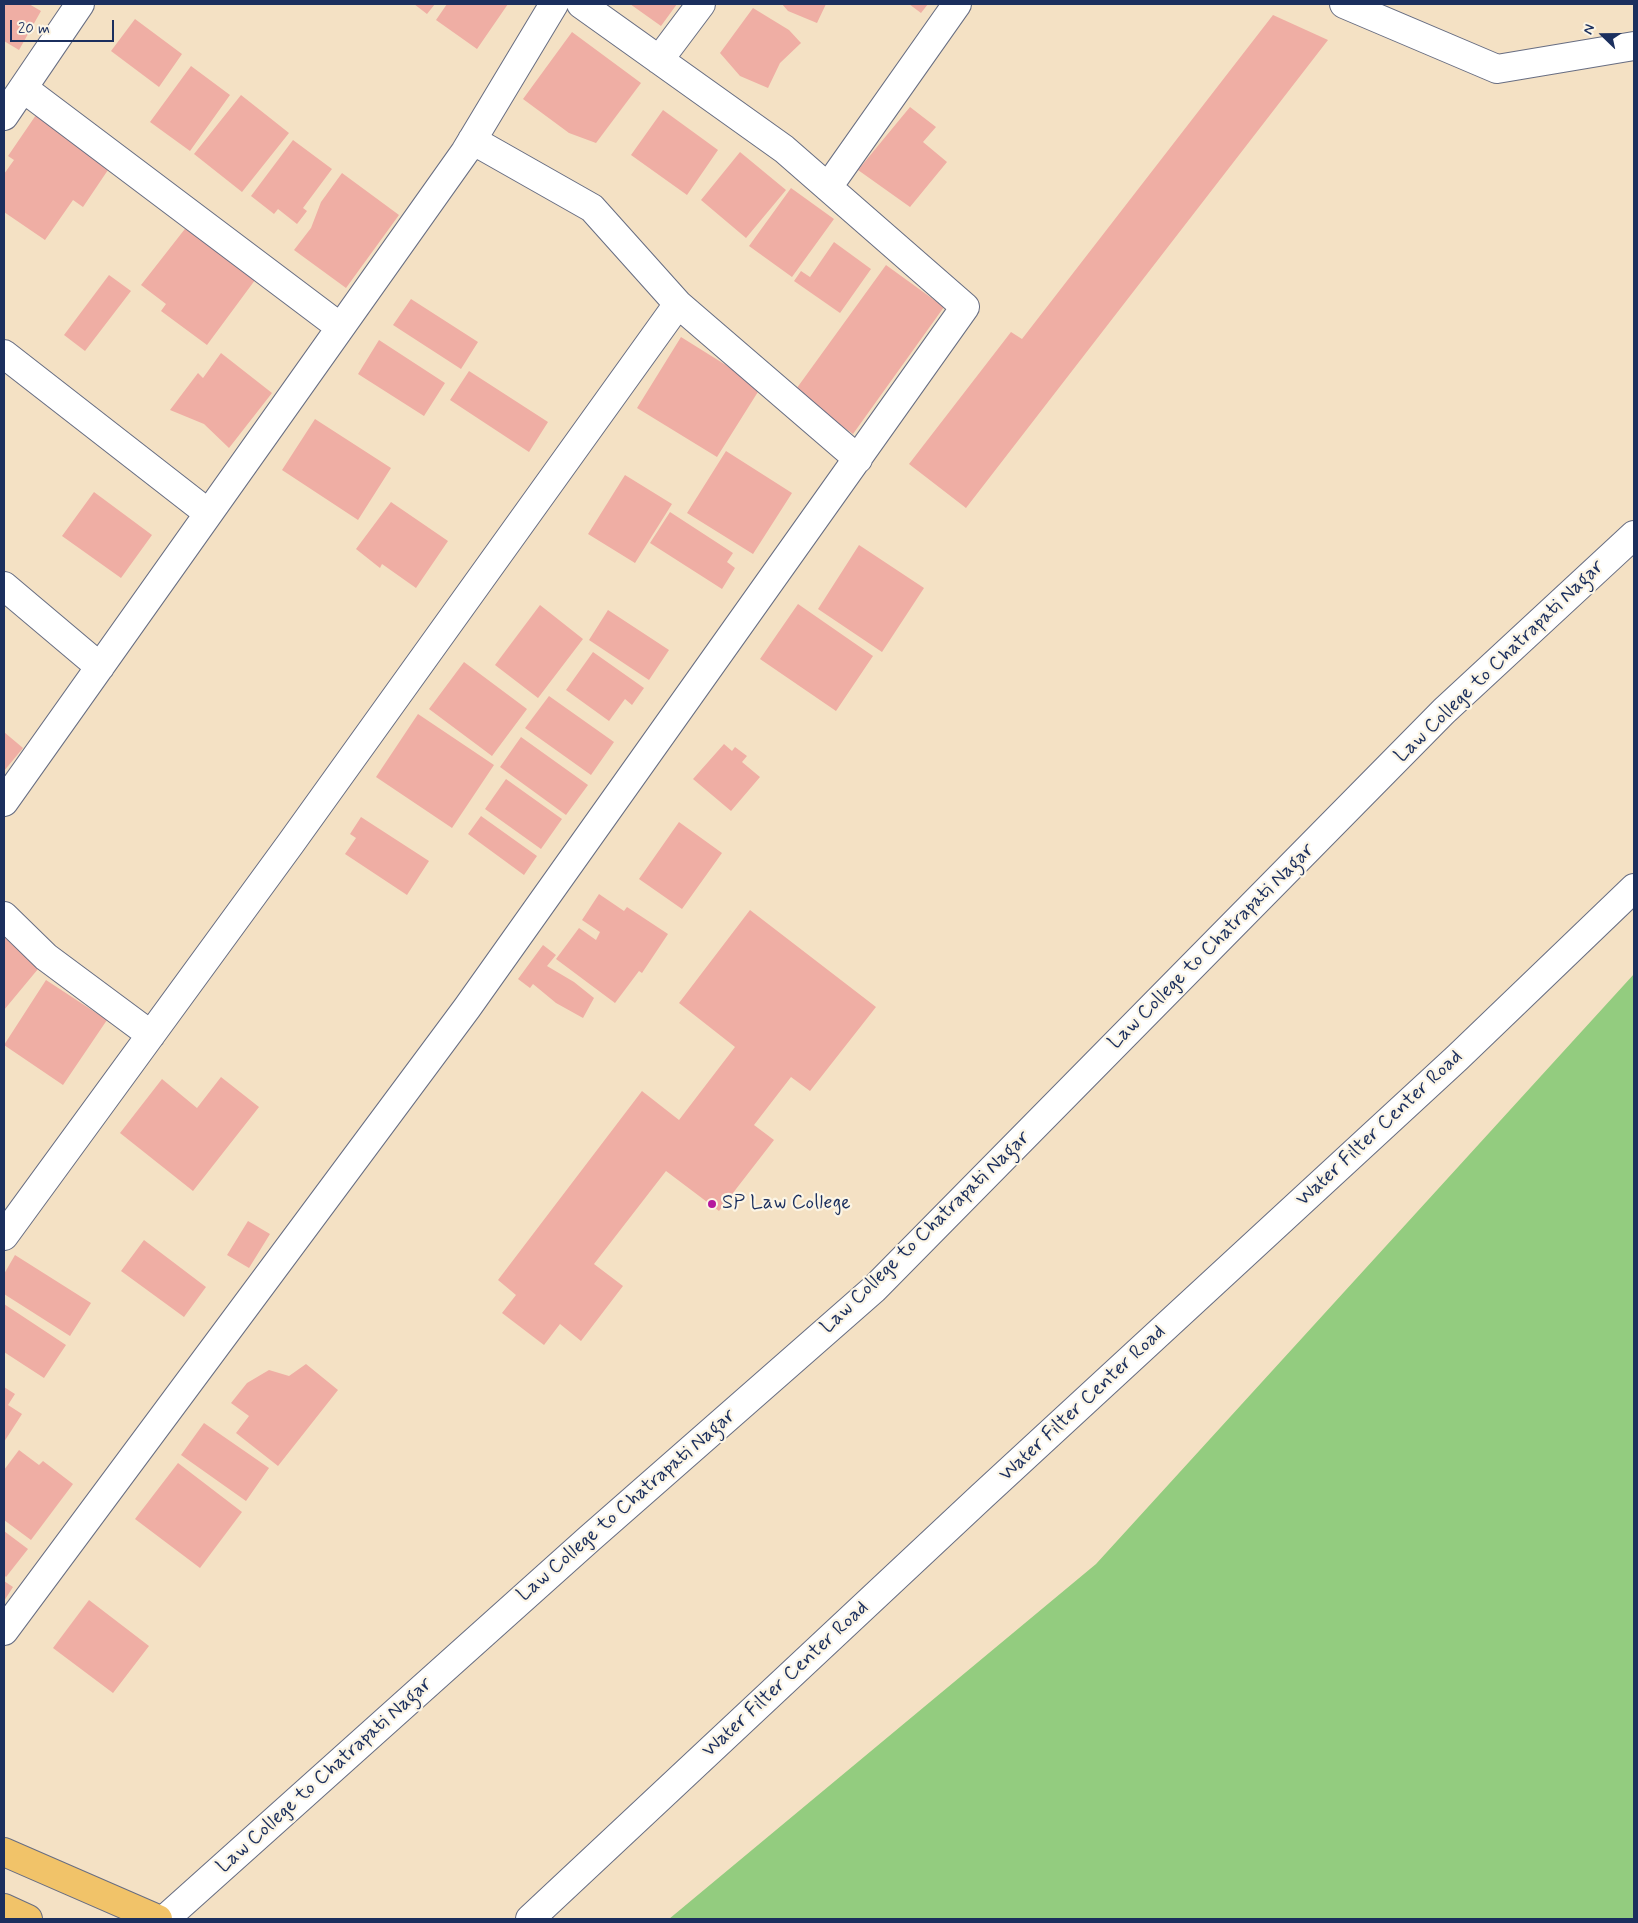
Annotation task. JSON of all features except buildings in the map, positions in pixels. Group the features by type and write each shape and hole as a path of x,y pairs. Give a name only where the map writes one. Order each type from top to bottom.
{"main road":[{"path":"4,1852 158,1919"}],"street":[{"path":"4,116 80,4"},
{"path":"4,802 472,140 554,4"},
{"path":"4,1630 467,1008 966,307 784,149 581,4"},
{"path":"659,60 701,4"},
{"path":"828,187 957,4"},
{"path":"1344,4 1496,69 1634,46"},
{"path":"23,88 340,327"},
{"path":"472,140 592,208 678,304 858,459"},
{"path":"4,1236 297,835 678,304"},
{"path":"4,354 208,514"},
{"name":"Law College to Chatrapati Nagar","path":"165,1919 589,1539 874,1289 1444,711 1634,535"},
{"path":"4,586 100,667"},
{"name":"Water Filter Center Road","path":"530,1919 1456,1058 1634,888"},
{"path":"4,916 46,956 151,1035"}],"green space":[{"path":"1634,974 1634,1919 669,1919 1096,1564"}],"place":[{"name":"SP Law College","path":"712,1204"}]}
